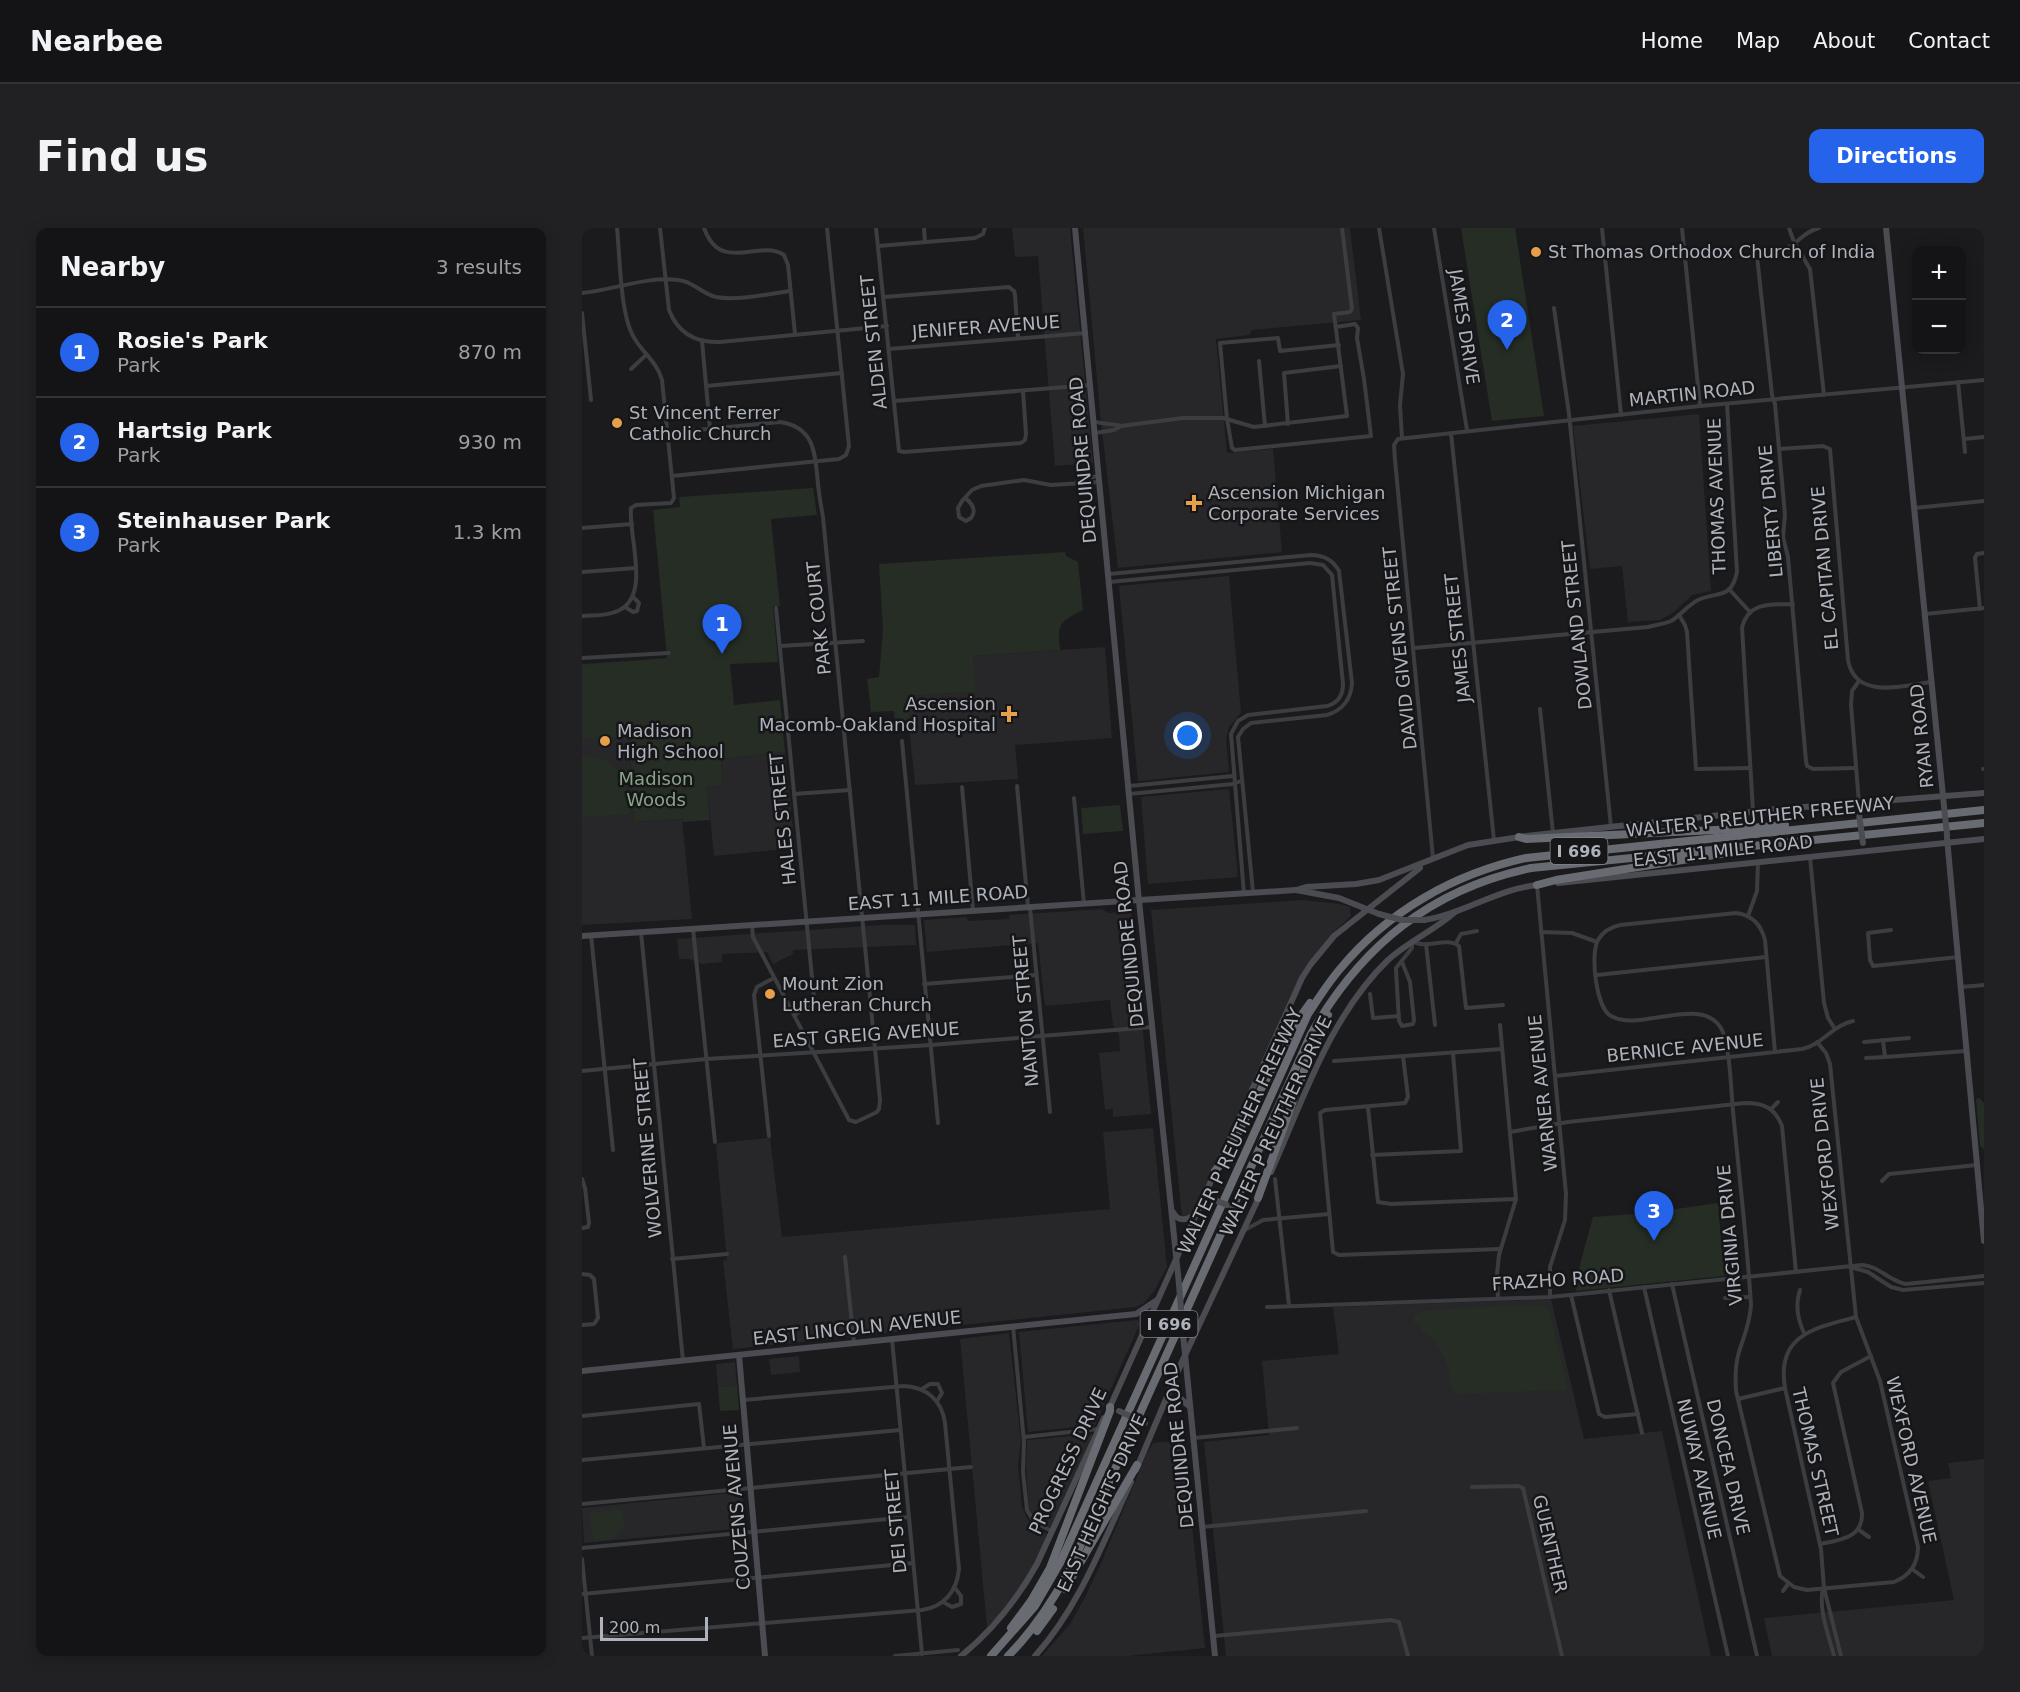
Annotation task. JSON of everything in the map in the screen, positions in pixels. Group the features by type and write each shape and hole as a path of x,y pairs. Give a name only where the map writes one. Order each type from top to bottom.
{"highway":[{"name":"WALTER P REUTHER FREEWAY","path":"991,1656 1035,1606 1060,1563 1308,1014 1330,982 1370,938 1405,909 1443,886 1487,868 1542,855 1984,810"},
{"path":"1519,837 1526,839 1737,829 1826,822 1852,823"},
{"name":"WALTER P REUTHER FREEWAY","path":"1008,1656 1035,1626 1069,1571 1305,1048 1324,1012 1353,972 1384,940 1411,918 1459,891 1508,874 1558,864 1984,823"},
{"path":"1537,885 1541,882 1805,840"},
{"path":"1258,1198 1311,1051 1327,1017 1353,972"},
{"path":"1215,1171 1223,1161 1296,1023 1316,994 1330,982"},
{"path":"1003,1644 1050,1568 1110,1407"},
{"path":"1008,1656 1024,1645 1052,1611 1137,1465"}],"main road":[{"name":"DEQUINDRE ROAD","path":"1075,228 1139,901 1215,1656"},
{"name":"RYAN ROAD","path":"1886,228 1944,806 1984,1241"},
{"name":"EAST 11 MILE ROAD","path":"582,936 1296,890 1306,887 1368,882 1392,876 1468,845 1494,840 1753,812 1984,793"},
{"path":"1859,803 1863,843 1864,847 1870,850"},
{"name":"EAST 11 MILE ROAD","path":"1296,890 1326,895 1402,920 1424,920 1455,912 1497,895 1537,885 1810,857 1947,838 1984,839"},
{"name":"WALTER P REUTHER DRIVE","path":"1176,1260 1302,978 1323,949 1350,922 1433,859"},
{"path":"1377,900 1376,907 1379,914"},
{"path":"1350,902 1353,912 1350,922"},
{"name":"WALTER P REUTHER DRIVE","path":"1186,1356 1328,1045 1345,1014 1377,972 1412,941 1455,912"},
{"path":"1205,1195 1250,1215"},
{"path":"1170,1206 1175,1216 1181,1220 1189,1218 1198,1211"},
{"name":"PROGRESS DRIVE","path":"959,1653 988,1631 1013,1602 1037,1564 1176,1260"},
{"name":"EAST LINCOLN AVENUE","path":"582,1371 1136,1314 1158,1299"},
{"path":"1136,1314 1141,1317 1146,1326"},
{"name":"COUZENS AVENUE","path":"739,1355 765,1656"},
{"name":"EAST HEIGHTS DRIVE","path":"1035,1656 1057,1629 1084,1586 1186,1356"},
{"path":"1115,1395 1115,1407 1119,1411 1154,1427"},
{"path":"1162,1407 1178,1398 1185,1400 1191,1407"}],"street":[{"path":"582,616 611,614 625,607 633,597 636,568 630,511 632,506 673,501 661,374 656,364 635,341 629,327 617,228"},
{"path":"660,228 668,305 674,321 686,334 702,341 710,429"},
{"path":"704,228 710,240 724,251 739,254 773,251 781,253 787,261 795,334"},
{"path":"672,476 842,458 849,449 827,228"},
{"name":"ALDEN STREET","path":"876,228 898,446 901,452 1021,443 1025,440 1026,434 1023,391"},
{"path":"924,228 925,242"},
{"path":"878,246 980,237 985,228"},
{"path":"1095,433 1114,430 1121,426 1183,418 1227,418 1250,427 1347,416 1334,314 1350,312 1352,309 1342,228"},
{"path":"1379,228 1403,374 1400,405 1402,438"},
{"name":"JAMES DRIVE","path":"1434,228 1467,430"},
{"path":"1602,228 1621,415"},
{"path":"1682,228 1700,406"},
{"path":"1789,228 1794,242 1810,269 1824,395"},
{"path":"1794,242 1819,228"},
{"name":"LIBERTY DRIVE","path":"1794,242 1782,250 1758,254 1779,449 1785,515 1783,537 1788,557 1807,766 1822,770 1856,768"},
{"path":"582,293 604,290 622,284 665,280 684,280 709,294 722,298 790,291"},
{"path":"884,297 1009,287 1015,295 1018,338"},
{"name":"DOWLAND STREET","path":"1554,308 1611,827"},
{"path":"582,313 591,400"},
{"path":"1336,327 1355,324 1359,328 1357,338 1371,436 1235,450 1230,446 1220,343 1278,338 1280,351 1339,345"},
{"name":"JENIFER AVENUE","path":"702,341 720,342 887,326"},
{"name":"JENIFER AVENUE","path":"889,349 1086,333"},
{"path":"631,369 646,355"},
{"path":"1259,361 1265,426"},
{"path":"1288,424 1284,372 1341,366"},
{"path":"706,386 842,373"},
{"path":"582,379 588,379"},
{"name":"MARTIN ROAD","path":"1402,438 1700,406 1984,380"},
{"path":"1958,382 1965,452"},
{"path":"894,401 1090,385"},
{"name":"THOMAS AVENUE","path":"1727,404 1737,569 1735,580 1729,589 1750,612"},
{"path":"1094,421 1104,425 1121,426"},
{"name":"PARK COURT","path":"668,433 775,422 790,424 798,428 809,439 814,450 863,918 879,1109 852,1122 847,1117 813,1052"},
{"name":"JAMES STREET","path":"1451,432 1494,840"},
{"path":"1964,439 1984,437"},
{"name":"DAVID GIVENS STREET","path":"1402,438 1395,442 1395,460 1433,859"},
{"name":"EL CAPITAN DRIVE","path":"1779,449 1823,446 1830,449 1848,660 1851,671 1859,681"},
{"path":"965,498 974,508 971,518 966,520 958,514 960,504 969,492 975,488 1024,480 1046,484 1100,479"},
{"path":"1914,508 1984,501"},
{"path":"582,528 632,524"},
{"path":"1924,615 1982,609 1975,562 1977,554 1984,553"},
{"path":"1109,574 1320,555 1330,560 1338,568 1342,584 1351,675 1351,693 1344,705 1332,714 1254,722 1245,726 1238,737 1253,893"},
{"path":"1255,560 1256,568"},
{"path":"1109,582 1318,564 1329,570 1334,585 1343,675 1343,688 1337,702 1314,708 1251,714 1241,719 1232,731 1230,747 1244,894"},
{"path":"1191,566 1192,574"},
{"path":"582,572 636,568"},
{"path":"1334,585 1342,584"},
{"path":"1414,648 1648,627 1670,621 1697,600 1721,595 1729,589"},
{"path":"625,607 633,612 638,611 639,603 633,597"},
{"path":"1753,812 1743,622 1750,612 1763,605 1792,604"},
{"name":"HALES STREET","path":"776,609 814,1000 812,1005 794,1015"},
{"path":"1679,615 1687,632 1696,769 1750,768"},
{"path":"1338,630 1346,629"},
{"path":"780,646 863,641"},
{"path":"1340,644 1345,654 1349,656"},
{"path":"582,658 669,652"},
{"path":"1343,675 1346,672 1351,675"},
{"path":"1859,803 1851,696 1854,687 1859,681 1879,688 1931,682"},
{"path":"1314,708 1315,716"},
{"path":"1540,709 1553,833"},
{"path":"1269,712 1269,720"},
{"path":"902,741 938,1123"},
{"path":"1230,747 1233,750 1238,748"},
{"path":"1231,760 1235,758 1239,760"},
{"path":"1129,786 1233,776"},
{"path":"1130,794 1233,784 1242,781"},
{"name":"NANTON STREET","path":"1017,786 1050,1112"},
{"path":"962,787 973,911"},
{"path":"795,794 850,790"},
{"path":"1074,798 1084,904"},
{"path":"1238,833 1246,831"},
{"path":"1239,847 1243,848 1248,845"},
{"path":"1810,857 1824,1003 1828,1018 1835,1029 1853,1021"},
{"path":"1748,916 1757,891 1758,862"},
{"name":"WARNER AVENUE","path":"1537,885 1560,1124 1566,1214 1551,1261 1550,1297"},
{"path":"1766,957 1597,975 1595,952 1597,942 1608,930 1620,925 1736,913 1748,916 1755,921 1762,932 1766,957 1775,1052"},
{"path":"752,925 753,937 813,1052"},
{"path":"693,929 715,1142"},
{"path":"1892,930 1868,933 1870,960 1873,966 1958,957"},
{"path":"1456,943 1461,934 1477,931"},
{"name":"WOLVERINE STREET","path":"641,932 683,1361"},
{"path":"1541,932 1572,933 1597,942"},
{"path":"591,935 613,1150"},
{"path":"1402,962 1410,982 1414,1020 1413,1024 1402,1026 1399,1016 1396,970 1412,948 1412,941 1418,944 1456,943"},
{"path":"1456,943 1461,951 1466,1008 1503,1005"},
{"path":"1426,944 1435,1024"},
{"path":"924,984 1036,975"},
{"name":"VIRGINIA DRIVE","path":"1597,975 1598,997 1607,1014 1612,1018 1626,1020 1702,1014 1714,1020 1724,1034 1750,1296 1750,1320 1739,1352 1735,1373 1738,1399 1776,1566 1780,1576 1788,1584"},
{"path":"769,1136 754,992 758,987 774,978"},
{"path":"1960,987 1984,985"},
{"path":"1370,994 1373,1018 1399,1016"},
{"path":"1498,1298 1497,1274 1500,1249 1516,1199 1500,1025"},
{"name":"EAST GREIG AVENUE","path":"582,1071 706,1059 931,1045 1152,1027"},
{"name":"BERNICE AVENUE","path":"1555,1076 1807,1048 1835,1029"},
{"path":"1864,1042 1909,1038"},
{"path":"1883,1040 1885,1057"},
{"name":"WEXFORD DRIVE","path":"1817,1042 1826,1053 1830,1064 1849,1267"},
{"path":"1334,1061 1502,1049"},
{"path":"1866,1059 1966,1051"},
{"path":"1372,1155 1461,1151 1453,1053"},
{"path":"1403,1056 1408,1097 1405,1103 1321,1112 1319,1119 1333,1252 1339,1255 1500,1249"},
{"path":"1771,1109 1778,1102"},
{"path":"1510,1132 1560,1124 1732,1105 1756,1103 1771,1109 1779,1118 1783,1131 1796,1272"},
{"path":"1368,1107 1378,1202 1391,1204 1516,1199"},
{"path":"1882,1180 1889,1174 1977,1165"},
{"path":"582,1179 589,1223 588,1227 582,1228"},
{"path":"1275,1179 1289,1305"},
{"path":"1241,1234 1263,1220 1329,1214"},
{"path":"1250,1215 1263,1220"},
{"path":"672,1259 727,1254"},
{"path":"845,1257 854,1343"},
{"name":"FRAZHO ROAD","path":"1267,1306 1550,1297 1870,1266 1896,1282 1906,1284 1984,1276"},
{"name":"FRAZHO ROAD","path":"1849,1267 1868,1272 1891,1287 1903,1290 1984,1283"},
{"name":"WEXFORD AVENUE","path":"1824,1588 1894,1582 1912,1569 1918,1555 1916,1537 1882,1389 1856,1317 1849,1267"},
{"path":"582,1274 590,1275 594,1279 597,1318 594,1324 582,1325"},
{"name":"DONCEA DRIVE","path":"1672,1284 1757,1656"},
{"name":"NUWAY AVENUE","path":"1644,1287 1728,1656"},
{"path":"1609,1290 1642,1433"},
{"path":"1800,1290 1797,1301 1798,1315 1804,1333 1856,1317"},
{"path":"1571,1294 1599,1414 1605,1417 1638,1414"},
{"path":"1725,1298 1750,1296"},
{"path":"1012,1326 1024,1437 1023,1472 1028,1513 1034,1522 1052,1531"},
{"name":"THOMAS STREET","path":"1804,1333 1793,1343 1786,1354 1783,1368 1785,1388 1820,1544 1824,1568 1824,1588 1841,1656"},
{"name":"DEI STREET","path":"892,1339 922,1653"},
{"path":"1820,1544 1847,1538 1859,1530 1862,1513 1833,1383 1841,1372 1871,1356"},
{"path":"922,1389 930,1384 938,1384 942,1393 937,1401"},
{"path":"582,1638 918,1611 932,1608 943,1602 955,1588 959,1569 944,1419 937,1401 922,1389 911,1386 743,1400"},
{"path":"1738,1399 1785,1388"},
{"path":"582,1416 699,1404 704,1448"},
{"path":"1194,1438 1297,1428"},
{"path":"1024,1437 1099,1429"},
{"path":"582,1460 900,1430"},
{"path":"582,1504 971,1467"},
{"name":"GUENTHER","path":"1472,1486 1518,1485 1523,1488 1562,1656"},
{"path":"1202,1527 1366,1511"},
{"path":"582,1548 909,1517"},
{"path":"1859,1530 1869,1537"},
{"path":"582,1559 592,1656"},
{"path":"584,1594 913,1563"},
{"path":"1912,1569 1923,1577"},
{"path":"1784,1591 1788,1584 1807,1590 1824,1588 1823,1609 1834,1656"},
{"path":"943,1602 952,1607 961,1604 961,1596 955,1588"},
{"path":"1214,1636 1383,1621 1399,1622 1408,1656"},
{"path":"1830,1639 1836,1638"},
{"path":"895,1656 959,1653"}],"shaded area":[{"path":"1012,228 1070,228 1093,463 1055,466 1038,256 1015,257"},
{"path":"1083,228 1350,228 1361,320 1252,330 1249,335 1216,339 1227,453 1273,449 1282,552 1118,568 1101,422"},
{"path":"1699,414 1711,591 1692,595 1674,612 1660,620 1628,622 1622,566 1590,569 1573,426"},
{"path":"1229,576 1241,713 1229,727 1226,739 1229,772 1138,781 1119,586"},
{"name":"Ascension Macomb-Oakland Hospital","path":"1105,647 1112,738 1015,745 1018,779 915,785 906,696 975,692 973,656"},
{"name":"Madison High School","path":"624,661 634,822 682,819 692,919 582,925 582,664"},
{"path":"785,752 795,848 714,856 707,787 723,785 721,759"},
{"path":"1229,789 1238,877 1148,884 1141,797"},
{"path":"1303,900 1350,907 1351,916 1330,936 1308,965 1197,1206 1190,1214 1182,1217 1151,910"},
{"path":"1102,909 1108,913 1131,911 1151,1114 1113,1117 1113,1109 1105,1110 1099,1053 1120,1051 1119,1035 1113,1025 1110,1000 1045,1006 1038,943 927,952 924,920 967,917 968,921 1009,919 1009,915"},
{"path":"882,925 915,925 916,945 793,950 793,954 773,964 767,952 722,954 722,962 702,964 689,959 679,959 677,939"},
{"path":"1153,1128 1167,1267 1155,1290 1144,1303 1136,1307 733,1349 723,1261 727,1260 716,1146 718,1143 770,1138 782,1237 1110,1209 1103,1132"},
{"path":"1551,1299 1584,1439 1662,1431 1711,1656 1226,1656 1204,1442 1269,1435 1262,1361 1339,1354 1333,1307"},
{"path":"1137,1320 1140,1323 1095,1425 1028,1432 1019,1332"},
{"path":"1009,1333 1021,1441 1018,1465 1022,1507 1029,1522 1048,1537 1027,1577 1007,1607 987,1627 960,1339"},
{"path":"799,1356 800,1372 771,1375 769,1359"},
{"path":"735,1362 737,1385 718,1387 716,1364"},
{"path":"1093,1434 1052,1528 1039,1522 1029,1509 1027,1440"},
{"path":"1183,1440 1205,1648 1128,1656 1042,1656 1070,1624 1083,1601 1153,1443"},
{"path":"1984,1459 1984,1656 1772,1656 1764,1618 1954,1600 1928,1481 1951,1478 1948,1463"},
{"path":"742,1492 745,1528 584,1543 582,1508"}],"green space":[{"path":"1461,228 1515,228 1544,416 1492,421"},
{"name":"Madison Woods","path":"813,488 817,515 771,519 780,606 773,606 778,662 730,664 734,705 780,700 785,752 721,759 723,785 707,787 710,820 634,822 629,737 582,739 582,665 667,658 653,510 680,507 679,497"},
{"path":"1065,552 1066,556 1078,562 1083,610 1062,624 1059,634 1060,650 973,656 976,692 907,696 910,732 896,733 894,711 871,712 867,679 879,677 883,629 879,564"},
{"path":"582,756 595,757 613,765 623,781 630,814 582,817"},
{"path":"1120,805 1123,831 1083,834 1081,808"},
{"path":"1979,1098 1984,1103 1984,1149 1980,1146 1976,1099"},
{"path":"1718,1203 1724,1276 1576,1291 1580,1264 1593,1217 1648,1213"},
{"path":"1542,1305 1550,1312 1566,1390 1456,1394 1442,1353 1422,1332 1421,1325 1414,1323 1414,1315 1424,1311"},
{"path":"737,1385 739,1410 720,1411 718,1387"},
{"path":"622,1509 625,1525 614,1539 594,1542 589,1516 591,1513"}],"place":[{"name":"St Thomas Orthodox Church of India","path":"1536,252"},
{"name":"Hartsig Park","path":"1507,350"},
{"name":"St Vincent Ferrer Catholic Church","path":"617,423"},
{"name":"Ascension Michigan Corporate Services","path":"1194,503"},
{"name":"Rosie's Park","path":"722,654"},
{"name":"Ascension Macomb-Oakland Hospital","path":"1009,714"},
{"name":"Madison High School","path":"605,741"},
{"name":"Mount Zion Lutheran Church","path":"770,994"},
{"name":"Steinhauser Park","path":"1654,1241"}]}
